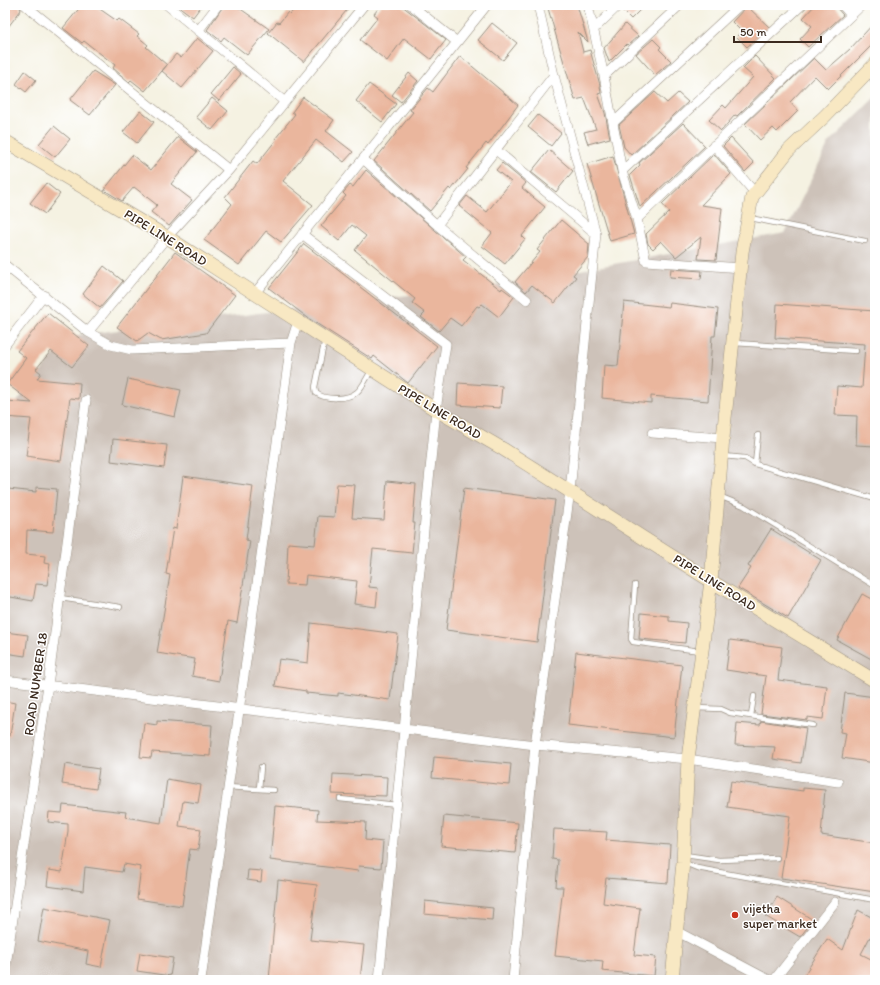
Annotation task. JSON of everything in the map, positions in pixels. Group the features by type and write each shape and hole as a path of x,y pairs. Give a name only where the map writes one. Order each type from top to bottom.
{"street":[{"path":"25,5 229,170"},
{"path":"166,5 285,102"},
{"path":"198,31 218,5"},
{"path":"88,332 167,237 229,170 364,5"},
{"path":"411,5 457,42"},
{"path":"255,293 487,5"},
{"path":"513,980 535,744 570,491 596,234 554,75 538,5"},
{"path":"588,5 604,76 622,171 637,219 646,261 741,268"},
{"path":"594,29 619,5"},
{"path":"604,76 680,5"},
{"path":"613,123 740,5"},
{"path":"622,171 802,5"},
{"path":"842,5 851,15"},
{"path":"637,219 862,5"},
{"path":"672,980 683,858 688,759 711,581 721,456 741,268 752,197 789,150 825,116 872,67"},
{"path":"437,225 554,75"},
{"name":"PIPE LINE ROAD","path":"5,141 167,237 436,410 570,491 711,581 875,681"},
{"path":"714,145 755,192"},
{"path":"496,150 596,234"},
{"path":"363,159 437,225 527,300"},
{"path":"302,234 446,344 436,410 379,980"},
{"path":"5,265 88,332 111,345 132,350 291,343"},
{"path":"5,346 44,295"},
{"path":"200,980 291,343 298,321"},
{"name":"ROAD NUMBER 18","path":"5,972 48,685 86,400"},
{"path":"652,433 723,438"},
{"path":"5,680 405,729 535,744 688,759 838,782"},
{"path":"774,980 835,902"},
{"path":"676,931 769,980"}],"lane":[{"path":"872,67 875,84"},
{"path":"748,217 865,242"},
{"path":"325,338 315,387 316,393 321,397 344,397 352,395 358,391 372,369"},
{"path":"733,343 856,351"},
{"path":"754,464 758,435"},
{"path":"721,456 745,458 754,464 875,499"},
{"path":"718,495 744,506 875,586"},
{"path":"635,585 631,639 633,642 702,652"},
{"path":"60,598 120,607"},
{"path":"751,716 754,696"},
{"path":"694,708 721,709 730,713 813,725"},
{"path":"259,789 261,767"},
{"path":"227,787 274,790"},
{"path":"340,799 397,805"},
{"path":"683,858 720,860 777,858"},
{"path":"683,858 697,868 875,900"}],"shaded area":[{"path":"875,97 875,980 5,980 5,417 69,336 509,283 785,233 829,143"}],"building":[{"path":"5,5 19,5 21,10 5,31"},
{"path":"82,5 94,5 117,21 119,19 139,34 137,36 148,45 146,47 167,65 145,91 131,80 129,82 113,68 115,65 84,41 82,43 63,28"},
{"path":"177,5 202,5 193,17"},
{"path":"224,5 235,5 269,29 247,55 224,37 221,41 207,30"},
{"path":"298,5 351,5 304,62 268,33 277,22 279,23 288,12 290,14"},
{"path":"381,5 401,5 446,40 431,59 404,38 387,61 360,40 378,17 374,14"},
{"path":"547,5 577,5 588,42 578,32 583,52 590,50 600,85 601,93 598,94 605,113 610,138 588,144 584,132 596,129 584,98 575,100"},
{"path":"625,5 645,5 631,19 622,10"},
{"path":"815,5 834,5 843,15 808,47 800,39 812,26 803,18"},
{"path":"747,6 769,27 747,47 737,37 742,32 732,22"},
{"path":"875,22 875,42 828,89 815,76 790,102 798,111 777,132 773,128 760,140 745,124 814,58 826,70 850,49"},
{"path":"492,23 517,43 503,60 478,40"},
{"path":"625,24 638,36 628,45 627,44 609,62 604,48"},
{"path":"197,38 213,51 182,88 162,71 176,54 181,58"},
{"path":"653,39 661,47 659,49 671,61 655,75 636,54"},
{"path":"460,56 518,105 488,145 486,143 466,168 468,169 451,190 449,188 430,211 374,161 413,112 410,110 428,88 433,92"},
{"path":"755,56 776,78 737,116 735,115 721,131 709,120 723,105 726,108 753,77 743,68"},
{"path":"233,67 241,74 219,101 211,94"},
{"path":"25,71 36,80 26,92 16,84"},
{"path":"93,71 115,85 90,115 70,100"},
{"path":"409,73 418,81 401,102 392,95"},
{"path":"369,84 396,104 382,122 356,101"},
{"path":"655,92 667,103 678,93 688,102 631,155 624,147 619,125"},
{"path":"303,97 334,120 326,131 353,152 344,162 316,140 283,181 313,205 281,242 266,231 239,265 204,240 232,204 225,197 253,161 257,164 276,140 275,139 295,114 292,112"},
{"path":"212,98 228,111 212,130 196,117"},
{"path":"140,111 154,122 137,143 123,132"},
{"path":"538,115 561,133 551,146 528,127"},
{"path":"683,123 705,146 640,207 630,175 640,165 639,163"},
{"path":"54,126 70,139 55,157 39,144"},
{"path":"178,137 197,152 171,184 192,200 169,226 151,212 157,205 134,187 122,201 104,190 132,155 151,170"},
{"path":"731,138 754,163 745,172 723,146"},
{"path":"549,150 573,171 556,192 531,172"},
{"path":"714,154 731,174 701,205 722,208 716,260 698,259 701,237 676,257 661,241 653,249 648,244 646,234 669,212 662,204"},
{"path":"613,156 634,234 610,241 587,164"},
{"path":"502,163 526,183 522,188 545,207 522,236 525,239 505,264 482,246 492,233 459,206 467,196 487,212 511,182 496,170"},
{"path":"366,170 466,257 463,260 501,290 502,288 514,297 499,317 482,304 479,307 477,306 461,326 450,318 439,331 421,317 425,313 412,303 415,299 355,250 366,236 352,225 339,241 321,226 346,196 343,193 350,185 353,187"},
{"path":"46,183 60,194 45,214 30,203"},
{"path":"561,220 589,244 588,257 573,275 576,277 555,303 532,285 526,292 515,282 540,252 537,250"},
{"path":"304,244 437,346 408,383 374,356 372,359 308,318 269,288"},
{"path":"175,252 235,295 206,333 161,340 148,333 137,341 117,327"},
{"path":"104,266 123,281 100,308 83,294"},
{"path":"671,269 702,271 701,279 670,277"},
{"path":"624,302 669,307 670,303 718,309 715,336 712,336 708,401 651,396 651,403 602,398 604,365 618,366"},
{"path":"777,304 875,311 875,446 856,445 857,416 835,415 837,386 862,388 865,344 775,338"},
{"path":"48,313 89,346 72,367 51,351 36,369 41,373 37,379 80,383 79,399 70,398 61,461 26,456 31,419 5,417 6,401 32,403 7,384 26,358 17,351"},
{"path":"128,379 181,390 175,417 122,405"},
{"path":"458,383 502,386 500,408 457,405"},
{"path":"113,439 167,445 164,468 111,461"},
{"path":"183,476 253,486 246,540 250,541 237,623 228,621 219,681 192,676 195,659 157,653 170,575 166,574 173,528 176,529"},
{"path":"387,481 416,484 413,523 415,523 412,553 373,549 369,587 378,588 376,607 354,604 357,581 306,575 305,585 286,584 288,543 315,545 318,516 334,517 337,484 355,485 352,518 384,520"},
{"path":"36,487 57,489 53,532 27,530 26,554 45,556 44,563 50,564 47,585 36,584 33,601 5,596 5,513 8,489 36,492"},
{"path":"464,488 555,500 537,642 446,630"},
{"path":"771,529 821,560 788,618 738,588 751,568 748,566"},
{"path":"862,594 875,601 875,661 837,640"},
{"path":"641,613 669,616 669,621 687,623 685,643 639,639"},
{"path":"311,623 398,634 390,700 338,693 338,696 306,693 306,691 275,686 279,659 308,663"},
{"path":"5,632 28,635 25,656 5,653"},
{"path":"730,640 782,647 778,680 827,686 823,719 807,717 807,720 761,714 766,676 726,670"},
{"path":"576,652 682,665 674,737 568,725"},
{"path":"845,693 875,697 875,763 842,758 846,733 840,732"},
{"path":"5,701 15,703 10,736 5,735"},
{"path":"157,721 212,725 210,756 152,752 151,758 140,757 144,723 157,725"},
{"path":"761,721 806,728 801,763 773,759 775,747 735,745 737,723 760,725"},
{"path":"434,757 511,764 509,785 432,778"},
{"path":"65,764 99,769 96,789 62,784"},
{"path":"333,774 387,777 386,796 332,794"},
{"path":"167,779 201,785 198,803 183,801 179,826 201,829 198,850 190,849 182,906 137,899 141,867 124,864 122,872 85,867 83,891 47,886 49,870 62,872 68,831 68,824 48,822 49,812 62,813 63,805 126,812 125,817 161,823"},
{"path":"731,781 803,791 803,788 825,790 821,835 875,843 875,892 781,878 790,816 727,807"},
{"path":"275,806 318,810 317,820 366,822 365,840 383,842 381,868 359,866 358,871 270,860"},
{"path":"444,816 518,823 515,853 441,846"},
{"path":"554,829 607,832 606,840 670,845 668,883 606,878 603,903 640,908 634,955 656,957 654,976 602,971 603,961 555,956 563,887 556,887 558,860 552,859"},
{"path":"248,870 262,871 261,882 247,880"},
{"path":"278,880 317,885 310,940 364,945 360,980 269,980"},
{"path":"777,897 813,920 800,937 765,916"},
{"path":"425,901 493,908 492,920 424,914"},
{"path":"44,907 110,920 101,967 86,964 88,951 38,941"},
{"path":"858,910 875,919 875,940 870,937 861,954 875,961 875,980 801,980 827,939 843,950"},
{"path":"140,953 173,958 170,976 137,971"}],"place":[{"name":"vijetha super market","path":"735,915"}]}
